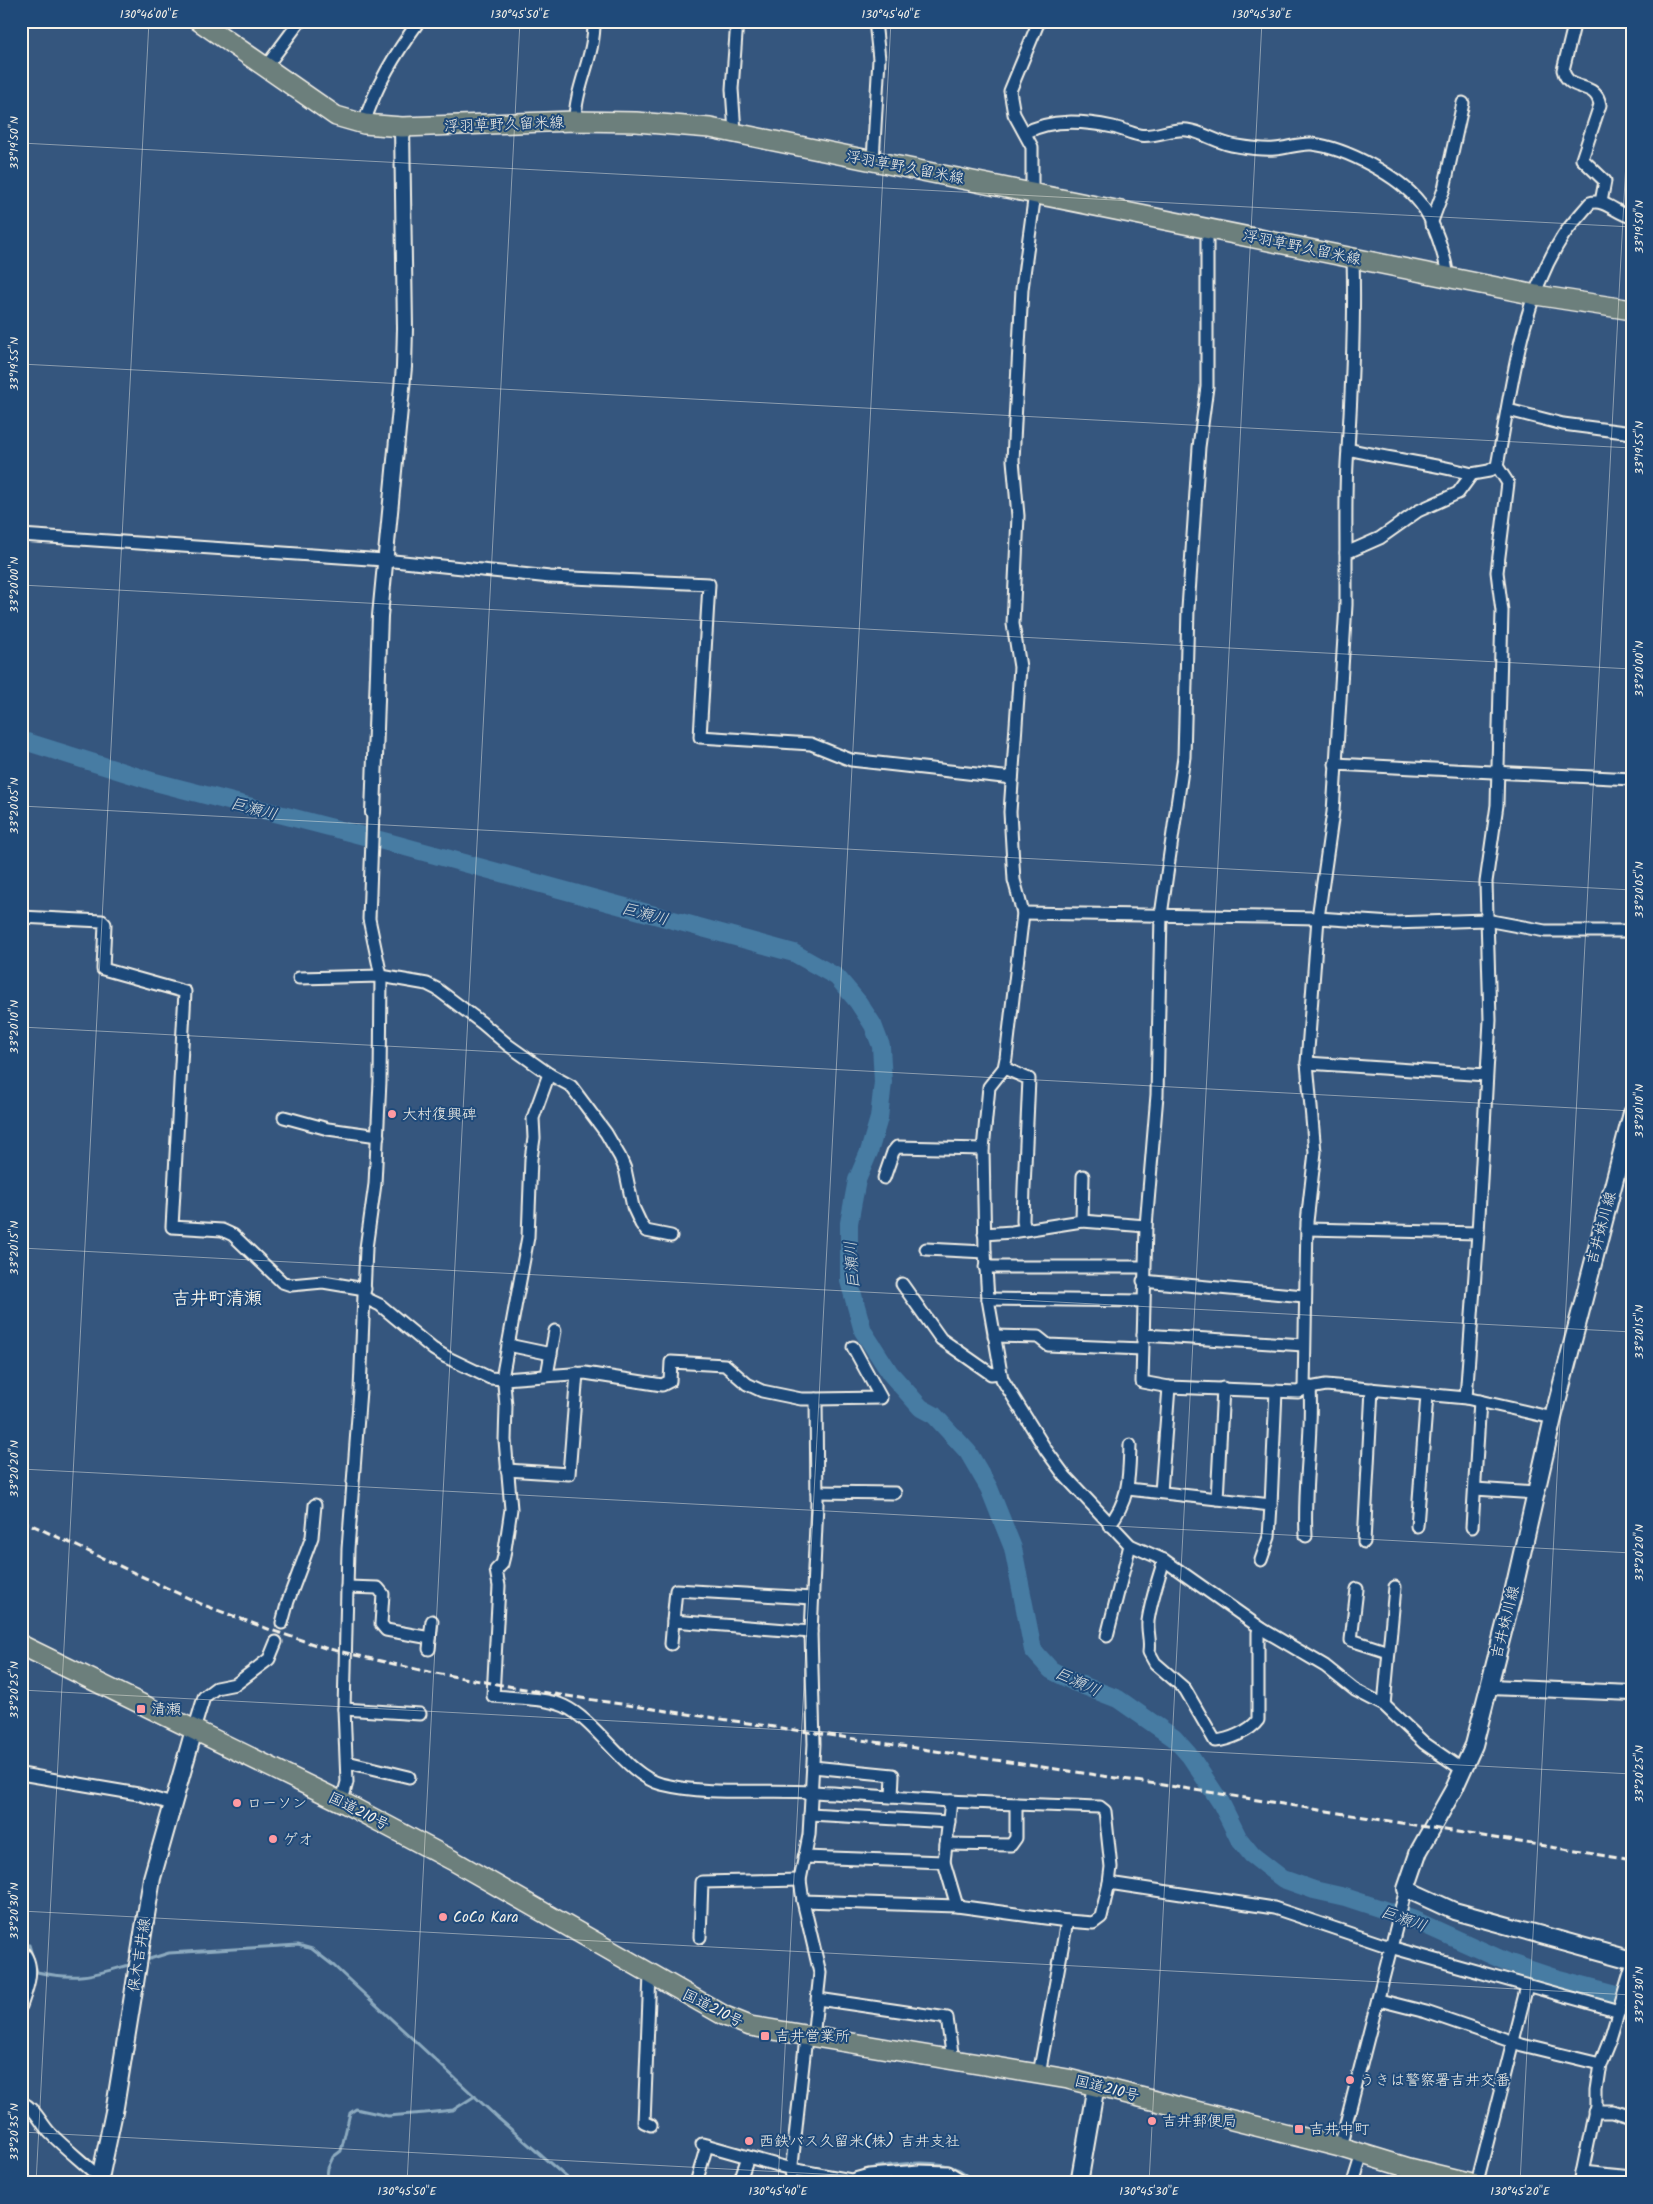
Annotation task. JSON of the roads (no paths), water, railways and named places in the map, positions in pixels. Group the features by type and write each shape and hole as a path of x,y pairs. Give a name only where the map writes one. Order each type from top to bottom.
{"main road":[{"name":"浮羽草野久留米線","path":"199,21 336,116 364,124 402,127 636,122 734,132 1536,295 1632,310"},
{"name":"吉井妹川線","path":"1404,1892 1419,1851 1454,1790 1474,1745 1490,1687 1552,1418 1632,1113"},
{"name":"国道210号","path":"21,1645 342,1802 459,1864 725,2016 750,2026 1096,2085 1340,2147 1362,2154 1407,2175 1471,2183"},
{"name":"保木吉井線","path":"101,2175 115,2107 152,1878 194,1730"},
{"path":"1404,1892 1454,1910 1632,1960"},
{"path":"1079,2183 1096,2085"}],"street":[{"path":"266,68 300,21"},
{"path":"364,124 368,108 385,73 419,21"},
{"path":"575,122 575,105 591,47 594,21"},
{"path":"734,132 732,89 737,21"},
{"path":"873,160 872,151 879,59 875,21"},
{"path":"1039,21 1010,91 1014,114 1032,148 1032,186 1035,193 1022,289 1014,445 1018,516 1013,624 1020,667 1010,812 1014,880 1023,913 1004,1068 989,1087 983,1149 985,1267 988,1299 1000,1373 1046,1450 1065,1476 1130,1545 1164,1560 1262,1628 1325,1666 1355,1690 1384,1705 1424,1743 1463,1770"},
{"path":"1574,21 1563,70 1564,77 1569,83 1594,91 1599,97 1600,105 1582,159 1605,181 1601,202"},
{"path":"1431,224 1444,189 1463,103"},
{"path":"1025,133 1044,124 1059,122 1112,126 1138,135 1176,129 1188,130 1228,145 1268,150 1313,144 1340,152 1362,160 1399,183 1414,195 1422,205 1431,224 1446,262 1448,276"},
{"path":"342,1802 347,1782 344,1709 348,1587 366,1248 375,1184 380,1081 380,976 369,920 374,736 384,560 404,367 402,127"},
{"path":"1466,1398 1478,1233 1490,1020 1486,882 1497,805 1502,611 1497,572 1508,484 1497,466 1520,341 1532,301 1551,258 1564,235 1590,203 1601,202 1622,215 1632,217"},
{"path":"1207,228 1207,387 1199,447 1188,609 1184,757 1161,915 1157,1095 1146,1226 1142,1382 1169,1386 1298,1392 1307,1388 1326,1385 1372,1389 1466,1398 1552,1418"},
{"path":"1306,1536 1304,1516 1312,1421 1304,1346 1304,1296 1307,1229 1315,1152 1307,1063 1318,918 1330,845 1346,605 1348,449 1351,423 1354,328 1353,258"},
{"path":"1508,410 1562,424 1632,433"},
{"path":"1348,449 1391,459 1435,464 1472,474 1497,466"},
{"path":"1346,553 1380,538 1418,511 1458,493 1472,474"},
{"path":"21,535 384,560 544,576 709,584 700,737 811,744 851,760 1012,778"},
{"path":"1335,764 1632,779"},
{"path":"1023,913 1318,918 1392,923 1486,920 1545,931 1632,931"},
{"path":"21,917 102,921 105,924 103,970 185,992 172,1227 222,1230 233,1235 282,1282 291,1284 323,1282 365,1293 433,1349 500,1379 577,1373 662,1385 670,1381 671,1362 724,1365 747,1384 762,1391 801,1399 881,1398 853,1347"},
{"path":"299,978 380,976 427,984 437,989 508,1045 549,1074 571,1086 606,1132 625,1169 633,1208 641,1224 646,1231 671,1236"},
{"path":"1307,1063 1486,1075"},
{"path":"1004,1068 1029,1079 1023,1221 1025,1230"},
{"path":"549,1074 533,1118 534,1138 531,1160 528,1237 500,1379 506,1406 505,1440 511,1509 510,1526 504,1556 502,1564 496,1570 499,1586 493,1696 548,1702 563,1706 599,1734 642,1775 658,1783 701,1790 812,1792 951,1801 1100,1807 1105,1811 1111,1867 1101,1917 1093,1923 956,1906 803,1901"},
{"path":"284,1117 328,1129 378,1136"},
{"path":"884,1178 893,1152 897,1147 983,1149"},
{"path":"1082,1220 1083,1176"},
{"path":"984,1234 1025,1230 1082,1220 1146,1226"},
{"path":"1307,1229 1478,1233"},
{"path":"926,1249 984,1252"},
{"path":"985,1267 1144,1267"},
{"path":"1144,1281 1304,1296"},
{"path":"902,1284 941,1339 991,1374 1000,1373"},
{"path":"988,1299 1143,1301"},
{"path":"547,1375 555,1331"},
{"path":"1143,1335 1304,1346"},
{"path":"994,1336 1038,1337 1048,1345 1142,1349"},
{"path":"508,1345 551,1354"},
{"path":"508,1470 569,1474 577,1373"},
{"path":"1161,1492 1169,1386"},
{"path":"1217,1499 1223,1388"},
{"path":"1364,1542 1372,1389"},
{"path":"1261,1560 1269,1537 1276,1391"},
{"path":"1417,1526 1427,1394"},
{"path":"790,2183 810,2037 818,1999 820,1973 800,1880 809,1834 813,1767 811,1632 817,1492 816,1399"},
{"path":"1472,1527 1480,1402"},
{"path":"1109,1524 1117,1515 1128,1489 1130,1445"},
{"path":"1128,1489 1271,1505"},
{"path":"1474,1489 1535,1493"},
{"path":"817,1492 895,1493"},
{"path":"282,1623 288,1601 312,1537 314,1505"},
{"path":"1107,1636 1130,1545"},
{"path":"1164,1560 1150,1608 1148,1652 1155,1663 1186,1689 1215,1741 1253,1727 1258,1720 1258,1632 1262,1628"},
{"path":"348,1587 378,1588 383,1594 382,1624 386,1630 430,1643 432,1621"},
{"path":"1384,1705 1395,1587"},
{"path":"1357,1589 1351,1640 1388,1652"},
{"path":"671,1644 676,1590 813,1598"},
{"path":"673,1621 811,1632"},
{"path":"194,1730 204,1697 216,1688 236,1684 269,1659 276,1642"},
{"path":"1490,1687 1632,1693"},
{"path":"344,1709 420,1714"},
{"path":"347,1762 409,1777"},
{"path":"813,1767 893,1775 892,1797"},
{"path":"21,1774 138,1794 172,1804"},
{"path":"951,1801 944,1862 956,1906"},
{"path":"946,1844 1011,1845 1016,1838 1016,1804"},
{"path":"810,1814 949,1822"},
{"path":"804,1857 944,1862"},
{"path":"700,1937 702,1882 800,1880"},
{"path":"1109,1883 1274,1908 1527,1986 1619,2010"},
{"path":"1340,2147 1379,2000 1404,1892"},
{"path":"1039,2074 1067,1921"},
{"path":"21,1950 24,1953 30,1971 30,1979 21,2006"},
{"path":"1632,1966 1600,2064 1594,2111 1581,2177 1632,2177"},
{"path":"650,1974 644,2122 651,2125"},
{"path":"1477,2183 1527,1986"},
{"path":"818,1999 947,2018 953,2060"},
{"path":"1379,2000 1426,2012 1512,2042 1600,2064"},
{"path":"21,2102 29,2106 42,2119 49,2131 101,2175"},
{"path":"1594,2111 1613,2111 1632,2117"},
{"path":"696,2183 705,2144 791,2169 847,2179 869,2175 904,2178 948,2172 966,2183"},
{"path":"1353,2183 1362,2154"},
{"path":"748,2157 740,2181 758,2183"}],"waterway":[{"name":"巨瀬川","path":"21,740 155,782 391,843 794,953 837,977 858,1002 873,1025 881,1046 883,1082 879,1118 869,1152 857,1180 849,1223 849,1281 863,1331 890,1373 921,1408 934,1415 968,1452 989,1488 1013,1548 1033,1650 1051,1670 1074,1682 1118,1699 1174,1738 1190,1756 1221,1803 1239,1839 1252,1855 1283,1879 1412,1919 1507,1962 1555,1978 1632,1998"},
{"path":"21,1942 29,1945 37,1972 51,1975 85,1976 132,1964"},
{"path":"143,1961 169,1953 298,1945 312,1949 334,1966 498,2118 573,2183"},
{"path":"21,2096 35,2106"},
{"path":"326,2183 328,2168 333,2157 341,2151 350,2113 356,2109 388,2116 453,2110 475,2096"},
{"path":"854,2174 890,2165 935,2164 957,2169 965,2173 976,2183"},
{"path":"106,2177 112,2183"}],"railway":[{"path":"21,1520 201,1604 325,1648 424,1671 547,1693 1183,1788 1632,1860"}],"place":[{"name":"大村復興碑","path":"392,1114"},
{"name":"清瀬","path":"141,1709"},
{"name":"ローソン","path":"237,1803"},
{"name":"ゲオ","path":"273,1839"},
{"name":"CoCo Kara","path":"443,1917"},
{"name":"吉井営業所","path":"765,2036"},
{"name":"うきは警察署吉井交番","path":"1350,2080"},
{"name":"吉井郵便局","path":"1152,2121"},
{"name":"吉井中町","path":"1299,2129"},
{"name":"西鉄バス久留米(株) 吉井支社","path":"749,2141"}],"district":[{"name":"吉井町清瀬","path":"217,1298"}]}
